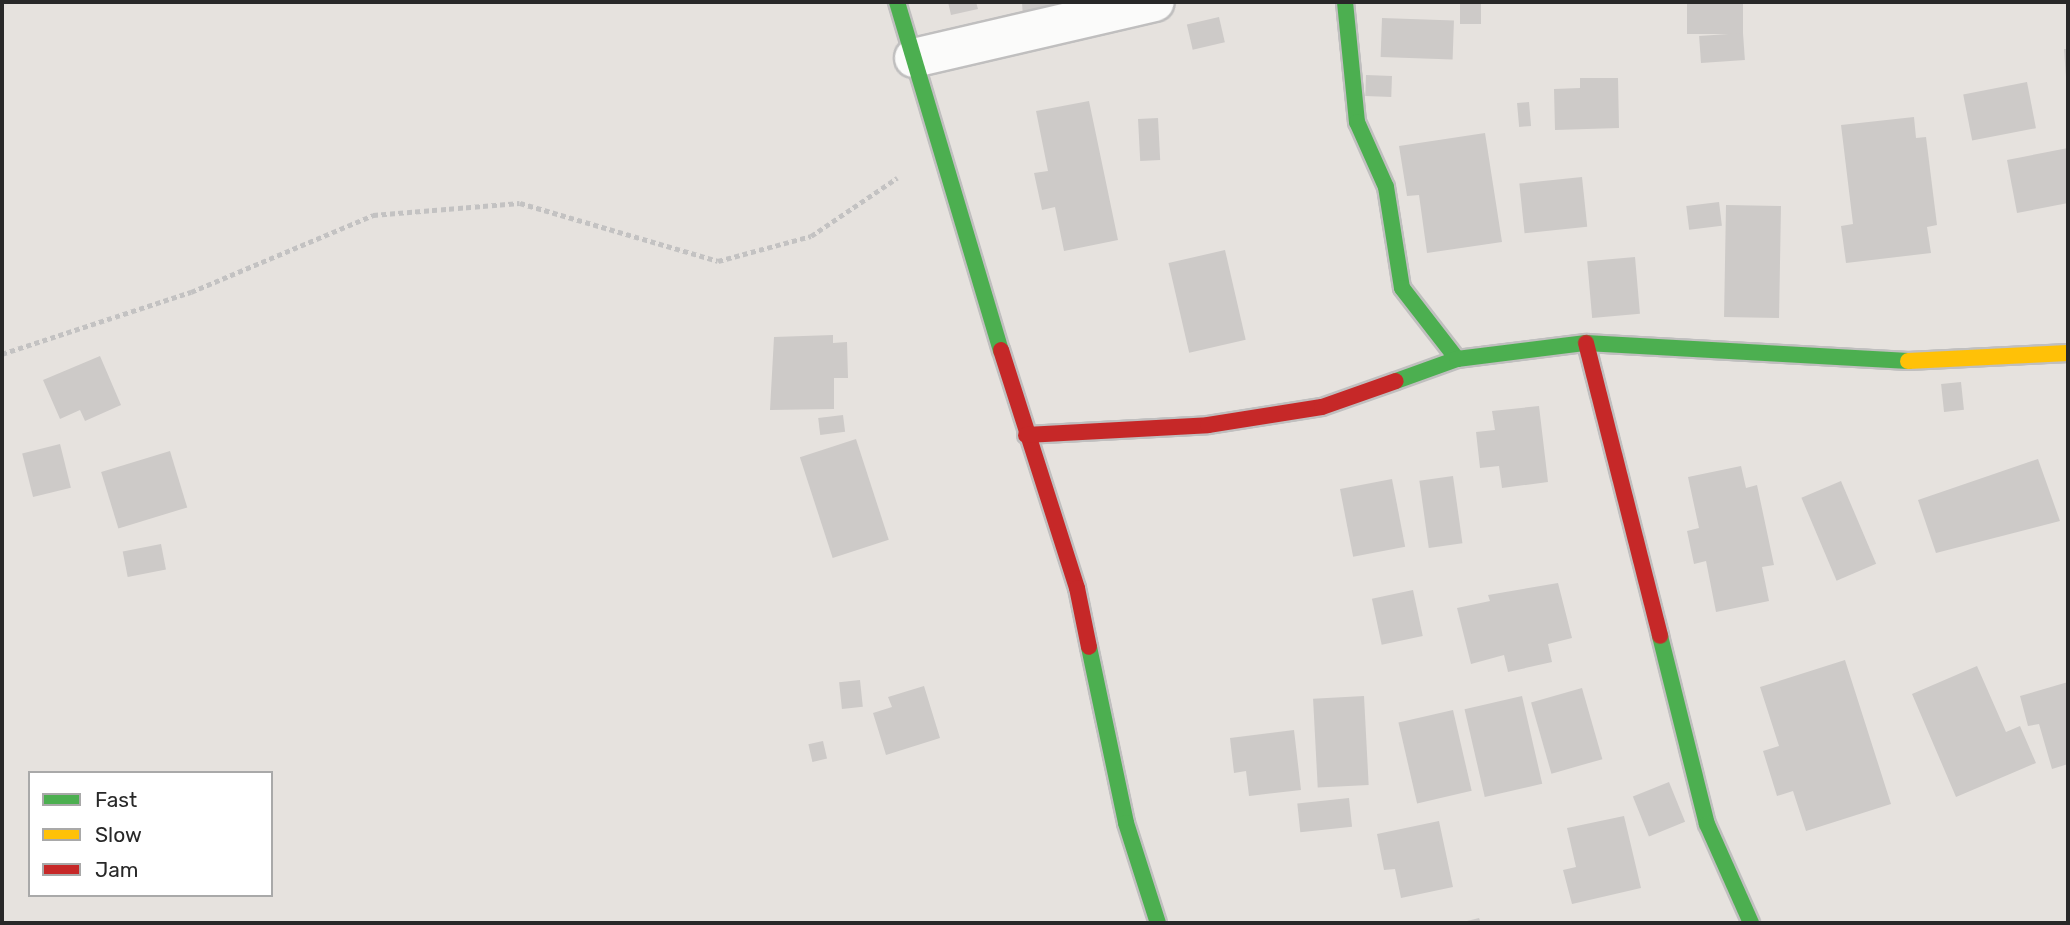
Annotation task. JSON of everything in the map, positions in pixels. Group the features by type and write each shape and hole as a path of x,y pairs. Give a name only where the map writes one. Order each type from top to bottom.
{"street":[{"path":"897,2 914,58 934,142 1077,588 1126,823 1158,923"},
{"path":"914,58 1155,2"},
{"path":"1345,2 1357,122 1386,187 1402,288 1457,359"},
{"path":"1586,343 1707,824 1752,923"},
{"path":"1026,435 1208,425 1322,407 1457,359 1586,343 1945,363 2068,353"}],"path":[{"path":"2,354 191,292 373,215 520,203 718,261 811,236 887,188 934,142"}],"building":[{"path":"948,2 976,2 978,9 951,15"},
{"path":"1022,2 1054,2 1055,14 1023,17"},
{"path":"1460,2 1481,2 1481,24 1460,24"},
{"path":"1687,2 1743,2 1743,34 1687,34"},
{"path":"1219,17 1225,42 1193,50 1187,24"},
{"path":"1382,18 1454,21 1453,59 1381,57"},
{"path":"1743,33 1745,60 1701,63 1699,36"},
{"path":"2064,49 2068,49 2068,77 2066,77"},
{"path":"1366,75 1392,76 1391,97 1365,96"},
{"path":"1580,78 1618,78 1619,128 1555,130 1554,89 1580,88"},
{"path":"2027,82 2036,128 1972,141 1963,94"},
{"path":"1089,101 1118,240 1064,251 1055,207 1042,210 1034,173 1048,171 1036,111"},
{"path":"1529,102 1531,126 1519,127 1517,103"},
{"path":"1914,117 1916,138 1926,137 1937,225 1927,227 1931,253 1846,263 1841,226 1853,224 1841,125"},
{"path":"1158,118 1160,160 1140,161 1138,119"},
{"path":"1485,133 1502,242 1427,253 1419,195 1407,196 1399,146"},
{"path":"2068,148 2068,203 2017,213 2007,160"},
{"path":"1582,177 1587,227 1525,233 1519,184"},
{"path":"1719,202 1722,226 1689,230 1686,206"},
{"path":"1726,205 1781,206 1779,318 1724,317"},
{"path":"1225,250 1246,340 1189,353 1168,263"},
{"path":"1635,257 1640,314 1592,318 1587,261"},
{"path":"833,335 833,343 847,342 848,378 834,378 834,409 770,410 774,337"},
{"path":"100,356 121,405 85,421 80,410 60,419 43,380"},
{"path":"1961,382 1964,410 1944,412 1941,384"},
{"path":"1539,406 1548,482 1502,488 1499,466 1480,468 1476,432 1495,430 1492,411"},
{"path":"843,415 845,432 820,435 818,418"},
{"path":"856,439 889,540 833,558 800,457"},
{"path":"60,444 71,488 33,497 22,453"},
{"path":"170,451 187,507 118,528 101,472"},
{"path":"2038,459 2060,521 1936,553 1918,500"},
{"path":"1741,466 1746,488 1757,485 1774,565 1762,567 1769,601 1716,612 1706,561 1694,564 1687,531 1699,528 1688,477"},
{"path":"1453,476 1462,543 1429,548 1419,481"},
{"path":"1392,479 1405,547 1353,557 1340,489"},
{"path":"1841,481 1876,564 1837,581 1801,498"},
{"path":"161,544 166,570 128,577 123,551"},
{"path":"1558,583 1572,638 1548,644 1552,662 1508,672 1504,655 1471,664 1457,608 1490,601 1488,595"},
{"path":"1413,590 1423,636 1382,645 1372,599"},
{"path":"1845,660 1891,804 1806,831 1793,791 1777,796 1763,751 1779,746 1760,687"},
{"path":"1977,666 2006,732 2020,726 2036,763 1956,797 1912,694"},
{"path":"860,680 863,707 842,709 839,682"},
{"path":"2068,682 2068,764 2052,769 2039,724 2028,726 2020,696"},
{"path":"924,686 940,738 886,755 873,713 892,707 888,697"},
{"path":"1582,688 1602,759 1551,774 1531,703"},
{"path":"1364,696 1369,785 1318,788 1313,699"},
{"path":"1522,696 1542,784 1485,797 1465,709"},
{"path":"1453,710 1472,791 1417,803 1398,723"},
{"path":"1294,730 1301,790 1249,796 1246,771 1234,773 1230,738"},
{"path":"823,741 827,759 812,762 808,744"},
{"path":"1669,782 1685,822 1649,836 1633,797"},
{"path":"1349,798 1352,827 1300,832 1297,803"},
{"path":"1624,816 1641,888 1572,904 1563,870 1576,867 1567,828"},
{"path":"1439,821 1453,887 1401,898 1395,869 1384,870 1377,834"},
{"path":"1479,918 1481,923 1463,923 1463,922"}],"traffic: fast":[{"path":"897,2 1001,350"},
{"path":"1345,2 1357,122 1386,187 1402,288 1457,359"},
{"path":"1396,381 1457,359 1586,343 1908,361"},
{"path":"1660,636 1707,824 1751,923"},
{"path":"1089,647 1126,823 1158,923"}],"traffic: slow":[{"path":"1908,361 2068,353"}],"traffic: jam":[{"path":"1586,343 1660,636"},
{"path":"1001,350 1077,588 1089,647"},
{"path":"1026,435 1208,425 1322,407 1396,381"}]}
